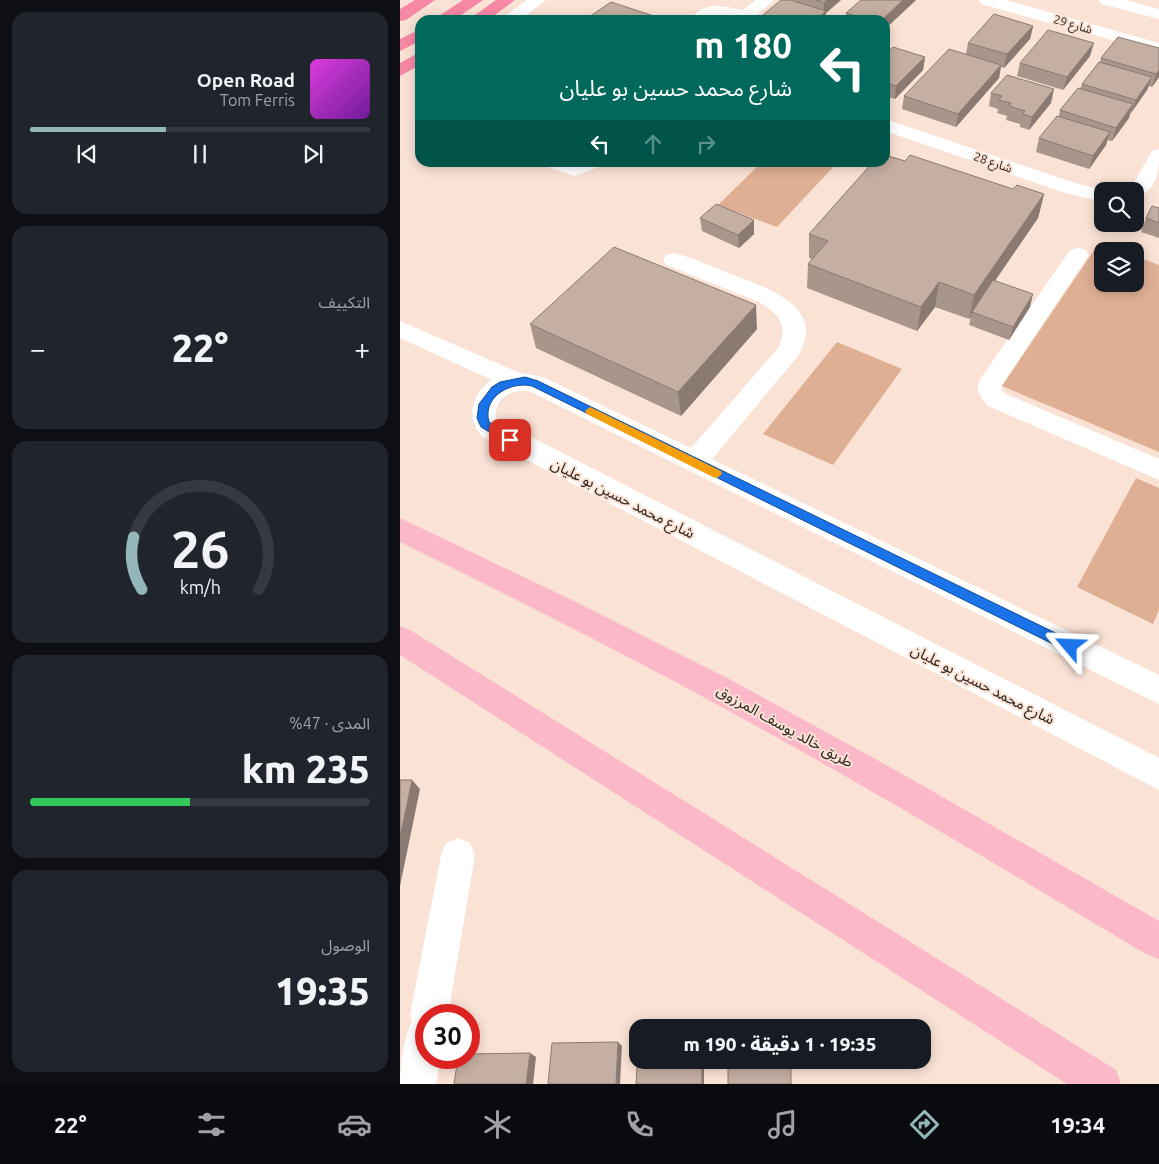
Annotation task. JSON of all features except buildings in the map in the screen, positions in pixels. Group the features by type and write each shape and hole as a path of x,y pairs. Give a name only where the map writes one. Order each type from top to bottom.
{"highway":[{"path":"400,16 427,0"},
{"path":"450,15 475,0"},
{"path":"484,15 507,0"},
{"path":"400,46 415,37"},
{"path":"400,71 415,60"}],"main road":[{"name":"طريق خالد يوسف المرزوق","path":"400,530 622,639 722,691 846,759 1159,941"},
{"path":"400,639 1102,1084"}],"street":[{"path":"516,15 538,0"},
{"path":"748,15 766,0"},
{"name":"شارع 29","path":"987,0 1159,48"},
{"path":"1106,0 1159,14"},
{"path":"707,15 716,9 735,15"},
{"name":"شارع 28","path":"890,127 1080,192 1094,195"},
{"path":"1145,188 1159,155"},
{"path":"566,167 575,170 582,167"},
{"path":"1078,255 990,384 990,392 997,400 1159,470"},
{"path":"674,260 776,301 789,314 795,326 796,339 790,350 694,462"},
{"path":"400,329 516,381 534,384 1159,690"},
{"name":"شارع محمد حسين بو عليان","path":"516,381 495,390 484,404 484,424 492,430 1159,775"},
{"path":"431,1004 458,855"},
{"path":"417,1084 420,1069"}],"shaded area":[{"path":"757,167 833,167 777,227 718,205"},
{"path":"1094,250 1094,292 1144,292 1144,259 1159,265 1159,452 1002,386"},
{"path":"837,342 902,369 833,465 763,434"},
{"path":"1136,478 1159,488 1159,610 1153,624 1077,587"}],"slow traffic":[{"path":"590,411 717,474"}],"route":[{"path":"510,440 484,424 484,404 495,390 504,384 525,381 1070,646"}]}
